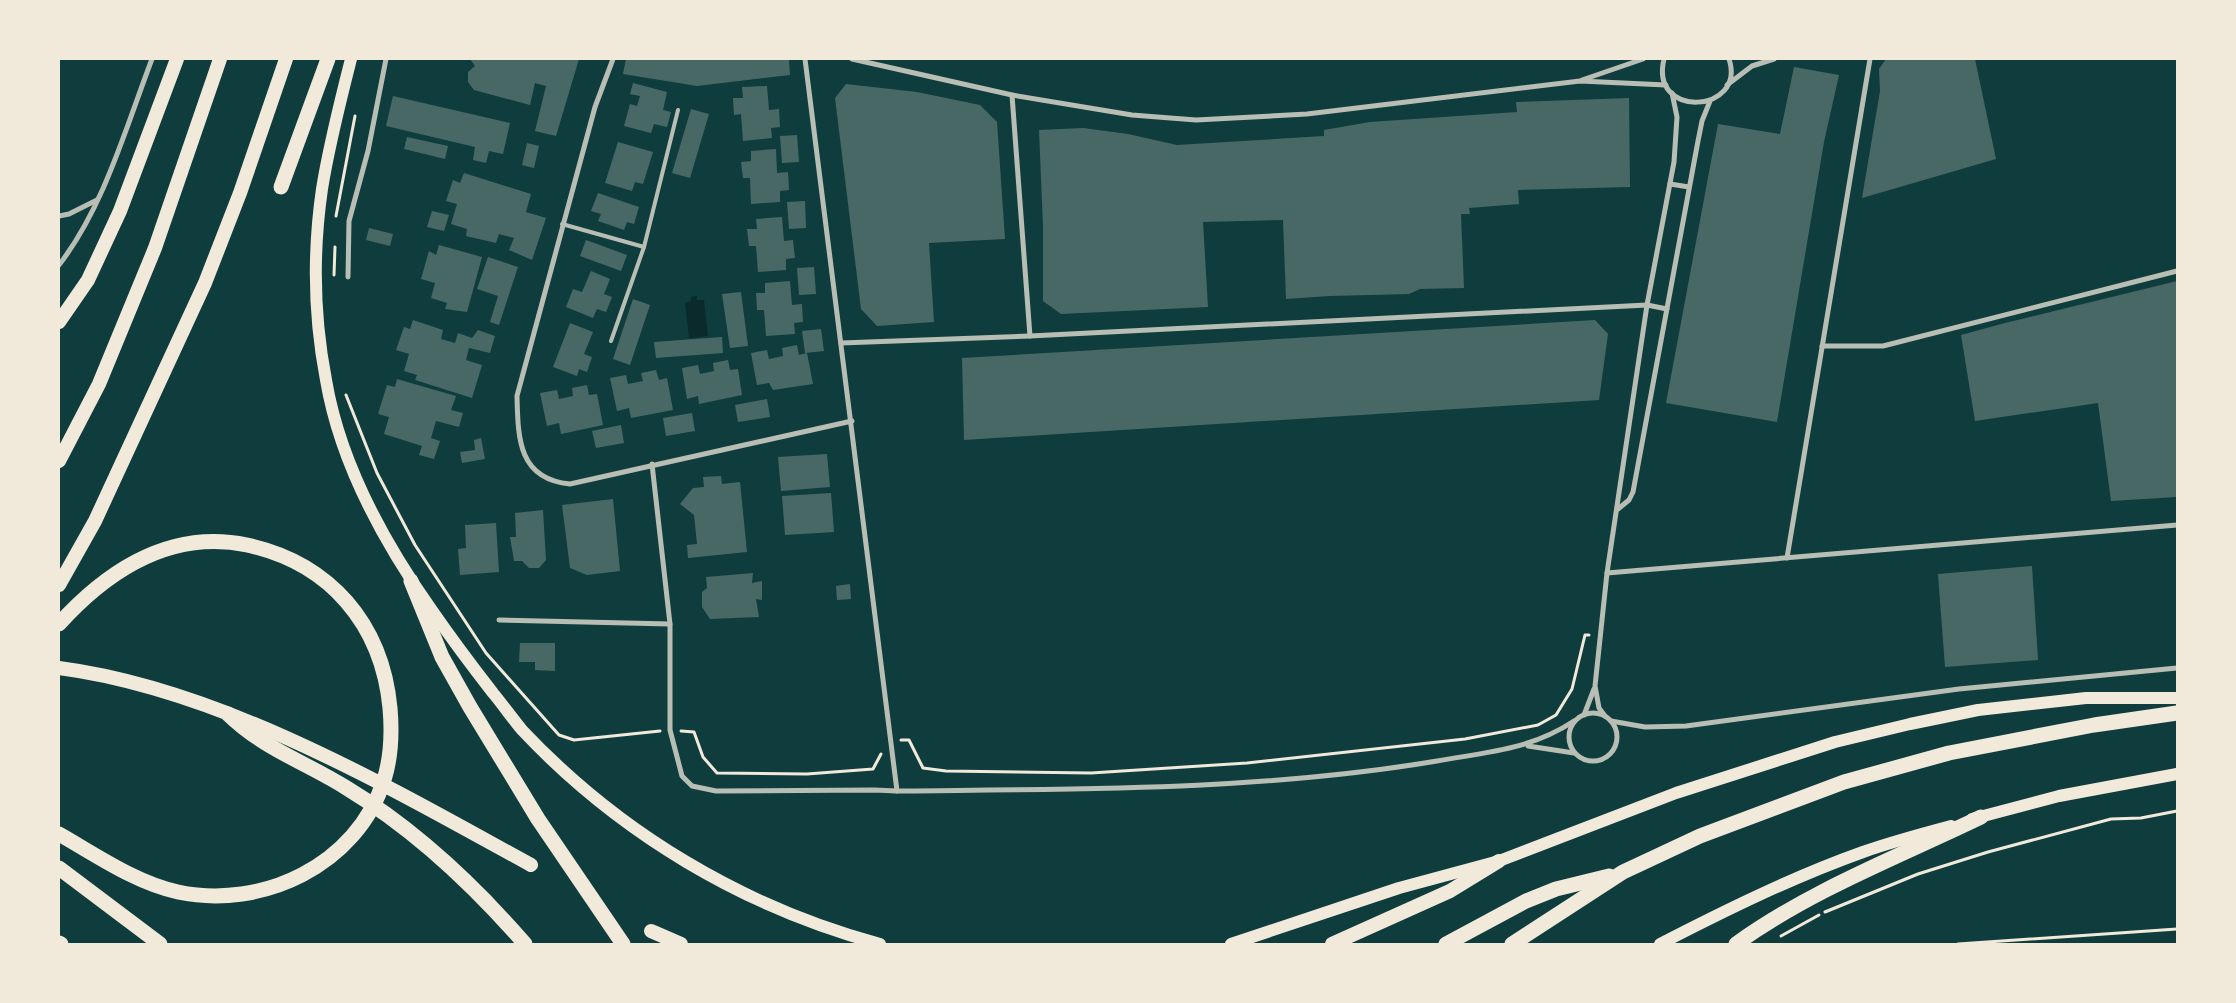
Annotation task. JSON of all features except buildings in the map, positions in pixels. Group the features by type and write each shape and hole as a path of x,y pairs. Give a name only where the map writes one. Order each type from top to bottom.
{"highway":[{"path":"59,322 88,280 120,211 176,59"},
{"path":"59,461 99,384 155,248 198,128 220,59"},
{"path":"59,585 95,521 205,283 240,193 286,59"},
{"path":"281,187 328,59"},
{"path":"59,624 97,587 124,567 160,550 196,542 234,542 278,554 304,566 334,587 358,615 376,647 388,682 391,719 388,762 382,785 367,818 345,842 316,867 296,879 268,890 238,896 207,896 177,892 147,882 59,834"},
{"path":"411,581 442,657 470,707 538,819 623,944"},
{"path":"59,668 160,690 228,714 307,748 423,806 531,865"},
{"path":"1512,944 1623,872 1700,836 1810,794 1888,769 1949,753 2084,726 2177,713"},
{"path":"228,714 256,739 344,786 401,825 453,869 498,912 525,944"},
{"path":"1736,944 1766,923 1818,894 1981,817"},
{"path":"1332,944 1450,891 1499,861"},
{"path":"59,868 160,944"},
{"path":"1446,944 1526,900 1556,889 1623,872"},
{"path":"651,931 681,944"}],"main road":[{"path":"351,59 322,190 317,256 317,310 326,380 343,445 368,504 411,581 452,640 520,728 557,766 634,829 676,857 759,900 814,923 880,944"},
{"path":"1231,944 1399,888 1499,861 1676,793 1835,742 1978,710 2086,698 2177,698"},
{"path":"1660,944 1725,911 1820,868 1865,851 2059,796 2177,774"}],"street":[{"path":"59,266 98,200 152,59"},
{"path":"348,277 349,221 368,151 386,59"},
{"path":"613,59 595,107 517,396 521,445 528,464 542,476 555,482 570,484 652,464 852,421"},
{"path":"805,59 897,791"},
{"path":"852,59 1012,95 1132,115 1196,120 1307,114 1580,81 1666,85"},
{"path":"1580,81 1643,59"},
{"path":"1664,59 1662,72 1666,85 1672,93 1688,102 1710,101"},
{"path":"1727,85 1730,74 1729,59"},
{"path":"1617,509 1629,500 1633,492 1702,121 1710,101 1727,85 1752,66 1774,59"},
{"path":"1787,558 1870,59"},
{"path":"1584,715 1595,686 1607,573 1648,305 1674,162 1677,117 1672,93"},
{"path":"1012,95 1030,336"},
{"path":"1670,184 1689,187"},
{"path":"59,216 69,214 98,200"},
{"path":"1822,346 1883,346 2177,270"},
{"path":"841,343 1030,336 1648,305 1667,309"},
{"path":"652,464 670,624 670,730 682,776 692,786 716,791 897,791 1155,788 1241,784 1396,768 1524,746 1550,736 1584,715 1591,713 1605,716"},
{"path":"1607,573 2177,525"},
{"path":"499,620 670,624"},
{"path":"1611,722 1645,727 1686,726 1959,689 2177,668"},
{"path":"1524,746 1574,753 1588,761 1605,758 1616,745 1616,729 1599,708 1595,686"},
{"path":"1574,721 1568,737 1574,753"}],"lane":[{"path":"611,341 644,247 678,110"},
{"path":"562,224 644,247"}],"path":[{"path":"336,226 355,115"},
{"path":"333,282 335,244"},
{"path":"346,393 377,473 415,545 486,653 559,735 574,740 670,730 694,732 703,757 717,773 807,774 873,769 881,754 883,741 909,740 923,768 946,771 1091,773 1247,763 1465,739 1538,725 1556,715 1572,689 1585,635 1600,638"},
{"path":"1776,940 1826,911 1918,874 1988,852 2111,819 2141,818 2177,811"},
{"path":"1958,944 2177,929"}],"water":[{"path":"697,296 697,300 704,300 708,336 689,338 685,303 691,301 691,297"}]}
